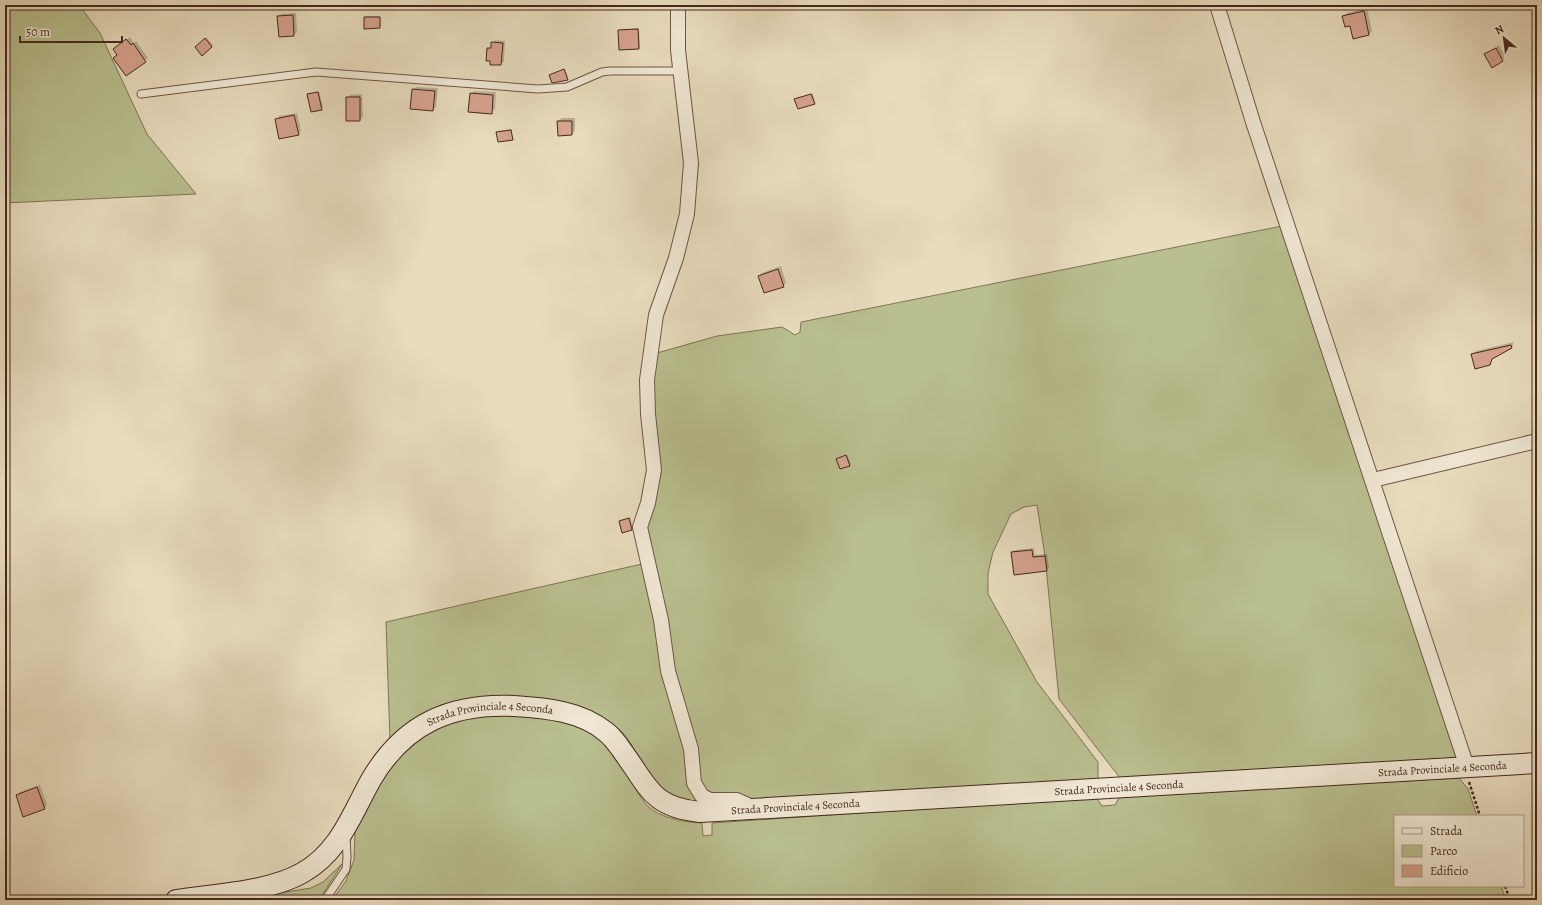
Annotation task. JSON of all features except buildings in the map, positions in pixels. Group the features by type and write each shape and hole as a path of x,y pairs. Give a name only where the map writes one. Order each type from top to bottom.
{"street":[{"path":"678,5 680,70 691,163 688,214 676,258 656,315 647,380 648,414 654,470 648,504 640,527 661,620 668,671 691,748 694,783 702,796 710,800 737,800 755,809"},
{"path":"1216,5 1253,122 1467,767"},
{"path":"1373,480 1537,441"},
{"name":"Strada Provinciale 4 Seconda","path":"176,900 260,887 283,882 302,873 318,862 334,847 346,830 372,778 398,744 426,722 464,709 489,706 544,709 579,717 597,725 608,733 618,745 652,793 670,806 700,812 1537,763"}],"lane":[{"path":"141,94 316,72 538,89 567,87 602,72 680,70"},
{"path":"325,900 346,869 346,830"}],"path":[{"path":"1467,767 1469,784 1480,815"},
{"path":"1505,887 1510,900"}],"green space":[{"path":"5,5 79,5 100,33 147,134 196,194 5,203"},
{"path":"1282,226 1457,755 1453,759 1120,778 1059,699 1045,556 1037,505 1024,507 1011,514 993,552 988,573 988,594 1037,682 1098,762 1098,781 755,802 711,795 701,786 647,544 651,390 657,353 717,336 782,327 795,335 800,332 801,322"},
{"path":"642,564 686,752 687,781 690,790 706,805 674,797 653,783 625,735 616,726 601,717 441,707 418,717 390,741 386,622"},
{"path":"515,714 560,721 592,733 604,742 616,756 624,767 637,791 650,808 664,816 687,822 702,823 703,836 712,835 712,823 1096,797 1102,806 1115,805 1120,796 1459,778 1468,789 1477,815 1394,815 1394,887 1501,887 1506,900 332,900 346,881 354,860 355,832 381,780 405,751 432,729 469,717"},
{"path":"342,864 319,900 234,900 311,888 323,882"}]}
